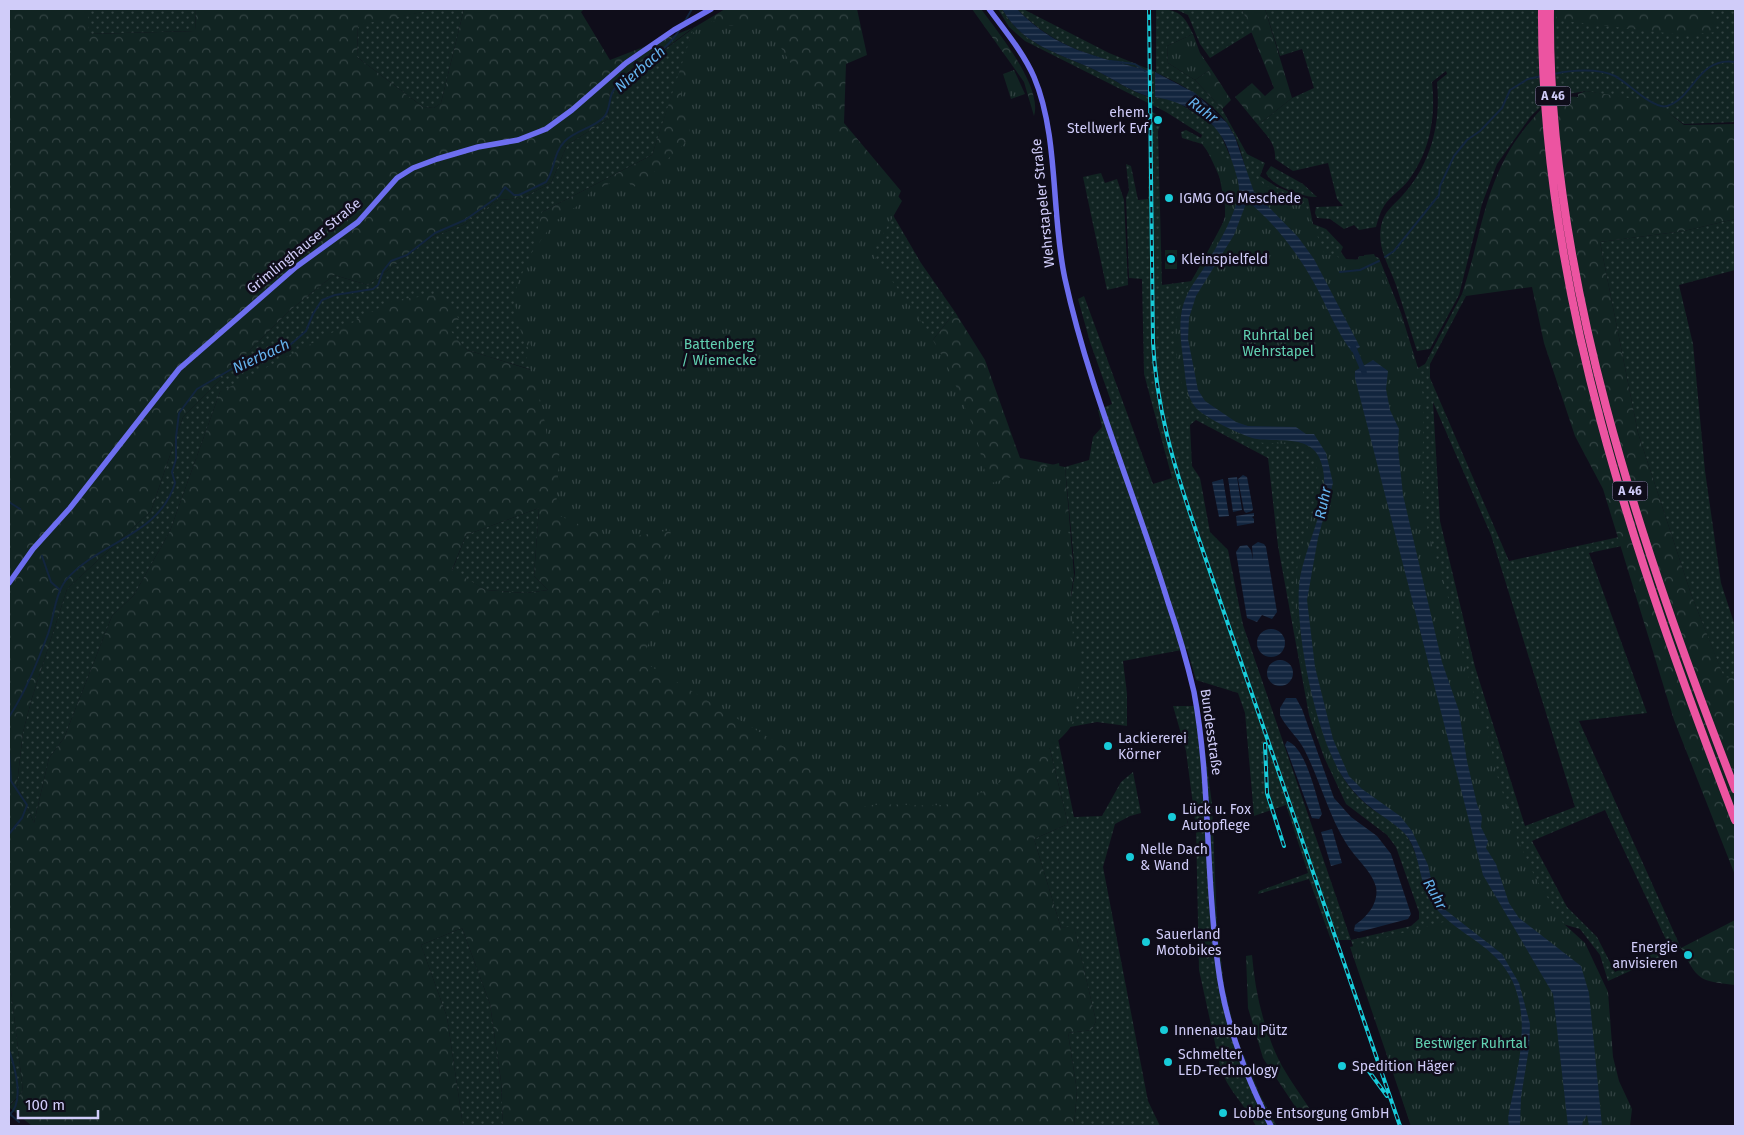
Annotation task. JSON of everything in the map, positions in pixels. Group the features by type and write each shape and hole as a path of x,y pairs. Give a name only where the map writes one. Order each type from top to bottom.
{"highway":[{"name":"A 46","path":"1542,9 1546,107 1558,218 1585,354 1614,467 1648,579 1735,820"},
{"name":"A 46","path":"1550,9 1554,102 1562,182 1576,272 1612,428 1633,504 1702,703 1735,790"}],"main road":[{"name":"Grimlinghauser Straße","path":"9,583 33,549 70,508 179,369 296,267 358,222 397,178 413,168 437,159 478,147 524,139 546,129 567,114 626,63 674,30 710,9"},
{"name":"Wehrstapeler Straße","path":"989,9 1025,59 1042,98 1049,139 1058,244 1077,323 1102,406"},
{"name":"Bundesstraße","path":"1102,406 1155,559 1193,691 1205,780 1213,926 1222,990 1237,1050 1271,1126"}],"green space":[{"path":"9,9 88,9 89,34 195,31 196,9 438,9 358,25 357,57 423,107 434,108 441,103 464,9 584,9 581,12 610,60 693,28 610,90 608,119 567,145 551,183 522,198 498,200 463,225 432,237 368,285 334,275 289,311 183,417 151,511 67,589 23,732 17,784 34,823 49,758 64,738 112,616 134,595 170,531 220,392 394,300 443,294 459,319 449,329 467,350 538,372 515,317 542,212 652,155 694,27 725,9 857,9 867,55 846,64 844,123 901,191 868,260 932,341 955,312 985,360 1020,458 1065,467 1074,575 1048,741 1068,824 1034,839 1061,928 1074,926 1096,1021 1092,1030 1068,1033 1077,1091 1074,1126 503,1126 501,1081 490,1004 462,928 421,945 447,1017 463,1126 32,1126 9,1107 23,1091 10,982 9,984","holes":["539,508 534,576 548,590 526,593 486,590 452,570 466,535"]},
{"path":"87,9 196,9 195,31 88,34"},
{"path":"438,9 464,9 441,103 434,108 423,107 357,57 358,24"},
{"path":"972,9 981,9 1008,45 1026,75 1035,104 1034,116 1024,82"},
{"path":"998,9 1002,9 1021,32 1044,48 1097,71 1135,92 1149,97 1149,71 1095,56 1063,43 1033,23 1017,9 1023,9 1109,53 1156,72 1156,9 1170,10 1180,14 1187,22 1193,34 1167,46 1168,63 1195,80 1222,109 1247,154 1265,163 1260,176 1277,187 1308,199 1313,224 1326,229 1343,247 1341,252 1346,259 1357,262 1359,256 1379,258 1401,313 1418,368 1425,364 1462,294 1466,296 1430,364 1430,378 1509,561 1619,537 1622,546 1589,553 1647,713 1579,721 1681,948 1608,981 1600,955 1580,929 1535,916 1502,852 1484,784 1492,754 1466,681 1450,609 1431,589 1418,556 1421,539 1389,342 1382,345 1388,371 1373,360 1369,362 1361,347 1347,356 1355,371 1355,378 1483,875 1553,994 1568,1126 1411,1126 1351,940 1331,940 1309,879 1258,894 1259,891 1308,873 1286,805 1254,816 1245,713 1238,693 1196,680 1187,649 1123,661 1127,694 1127,726 1097,722 1070,727 1058,739 1074,817 1102,816 1121,782 1133,772 1141,813 1130,816 1115,824 1103,867 1148,1101 1160,1126 1074,1126 1077,1091 1068,1033 1092,1030 1096,1021 1074,927 1061,928 1034,839 1068,824 1048,741 1075,573 1065,467 1089,460 1093,437 1102,427 1098,410 1112,404 1090,342 1078,299 1084,296 1153,484 1172,478 1144,374 1142,279 1129,278 1126,198 1129,190 1126,164 1131,166 1138,200 1148,199 1149,111 1161,116 1163,119 1158,131 1162,285 1192,281 1225,219 1225,206 1217,164 1202,144 1182,138 1181,132 1186,130 1201,138 1202,135 1207,138 1166,112 1025,41 1009,27","holes":["1155,72 1190,90 1221,115 1238,144 1245,166 1239,162 1255,189 1264,201 1265,215 1247,200 1234,235 1196,296 1189,318 1188,339 1198,390 1205,401 1236,422 1248,426 1296,427 1305,434 1314,434 1326,453 1333,483 1318,538 1307,600 1315,667 1338,755 1349,776 1362,789 1400,816 1420,844 1428,865 1434,893 1443,908 1502,954 1519,983 1523,999 1518,1000 1506,972 1494,956 1448,920 1434,904 1413,847 1405,833 1387,818 1372,809 1353,791 1345,781 1328,747 1306,666 1299,607 1302,569 1319,511 1325,480 1323,466 1318,454 1305,444 1289,440 1255,439 1238,433 1207,415 1192,402 1188,395 1183,371 1181,343 1184,303 1193,281 1219,242 1234,214 1239,187 1231,157 1234,159 1230,156 1219,131 1208,121 1172,99 1155,97","1433,402 1491,535 1575,807 1525,826 1475,667 1440,521","1196,420 1268,458 1278,546 1309,715 1324,757 1346,804 1387,835 1396,847 1419,912 1419,919 1411,926 1351,940 1243,625 1228,550 1210,532 1200,478 1192,466 1190,425","1605,810 1669,946 1615,972 1597,937 1567,907 1532,841","1436,931 1471,962 1499,1053 1495,1087 1411,1115 1359,953"]},
{"path":"1175,9 1242,9 1252,32 1210,58 1200,44 1188,15"},
{"path":"1242,9 1265,9 1292,98 1258,125 1235,97 1252,83 1265,96 1274,88"},
{"path":"1265,9 1735,9 1735,122 1684,124 1670,114 1618,97 1586,91 1551,97 1531,116 1497,164 1482,204 1459,295 1430,349 1417,351 1396,285 1384,257 1380,234 1382,221 1392,206 1412,184 1427,157 1432,143 1437,113 1437,82 1447,74 1446,71 1432,82 1433,108 1430,134 1416,170 1408,181 1386,202 1376,227 1359,230 1354,225 1344,229 1330,219 1317,218 1315,213 1316,207 1343,206 1337,199 1328,163 1293,171 1275,159 1273,145 1258,125 1292,98 1314,88 1302,49 1280,56"},
{"path":"1557,9 1704,9 1713,18 1717,32 1683,35 1557,20"},
{"name":"Battenberg / Wiemecke","path":"713,21 728,26 766,24 835,133 861,150 902,201 874,250 875,257 926,328 947,365 975,431 988,484 1059,463 1069,537 1073,638 1081,641 1079,683 1072,724 1054,745 1019,770 982,792 956,803 861,807 838,783 786,748 642,661 658,619 671,530 614,540 560,516 556,509 560,441 547,436 542,406 525,353 534,353 515,306 517,285 531,254 554,222 583,202 590,192 625,177 632,187 640,185 686,142 690,129 688,116 678,112 684,81 688,72 690,40 696,30"},
{"path":"695,27 652,155 542,212 539,372 467,350 448,329 220,392 170,531 134,595 112,616 64,738 49,758 34,823 17,784 23,732 67,589 151,511 183,417 289,311 334,275 368,285 432,237 463,225 498,200 522,198 551,183 567,145 608,119 610,90"},
{"path":"1193,34 1200,53 1211,69 1195,80 1168,63 1167,46"},
{"path":"1211,69 1231,100 1222,109 1195,80"},
{"path":"1014,70 1025,94 1011,99 1003,74"},
{"path":"1586,91 1655,102 1684,125 1735,124 1735,219 1684,231 1600,242 1638,433 1691,594 1724,677 1735,678 1735,875 1674,720 1603,489 1575,436 1544,343 1532,287 1466,296 1462,294 1494,183 1515,142 1535,116 1548,103 1560,97 1578,97 1578,94"},
{"name":"Ruhrtal bei Wehrstapel","path":"1202,141 1273,190 1305,205 1325,255 1334,254 1342,260 1361,259 1364,258 1364,255 1374,254 1396,303 1416,363 1424,400 1422,484 1428,533 1443,578 1470,682 1488,733 1497,775 1517,838 1535,877 1563,923 1585,943 1608,992 1613,1057 1619,1081 1632,1109 1630,1126 1411,1126 1350,947 1451,920 1440,909 1411,839 1340,771 1336,780 1326,758 1318,732 1304,673 1296,613 1298,563 1318,491 1318,472 1312,457 1306,449 1295,445 1257,442 1223,428 1191,402 1181,381 1175,336 1178,310 1188,286 1220,231 1226,211 1222,184"},
{"path":"1271,166 1303,184 1317,197 1297,193 1274,182 1266,173"},
{"path":"1101,173 1105,183 1117,179 1124,200 1128,285 1107,290 1083,177"},
{"path":"890,210 921,263 955,312 932,341 868,260"},
{"path":"1735,219 1735,270 1679,285 1693,344 1705,471 1721,583 1735,626 1735,678 1724,678 1691,594 1638,433 1600,242 1684,231"},
{"name":"Kleinspielfeld","path":"1165,250 1177,250 1177,269 1165,269"},
{"path":"539,508 534,576 548,590 526,593 486,590 452,571 466,535"},
{"path":"1173,706 1199,706 1212,804 1217,924 1224,986 1236,1036 1260,1095 1277,1126 1256,1126 1227,1082 1220,1066 1199,970 1196,828 1186,751"},
{"path":"1735,920 1735,985 1713,982 1700,977 1691,967 1681,948"},
{"path":"462,928 490,1004 501,1081 503,1126 463,1126 447,1017 421,945"},
{"path":"1252,955 1255,983 1270,1040 1282,1066 1313,1114 1304,1120 1263,1058 1248,1008 1246,956"},
{"path":"10,981 23,1091 9,1106 9,984"}],"water":[{"path":"1002,9 1017,9 1047,34 1078,50 1149,71 1150,97 1129,89 1097,71 1032,41 1011,22"},
{"name":"Ruhr","path":"1155,72 1195,93 1227,123 1235,137 1254,192 1298,237 1314,259 1360,347 1352,352 1299,259 1284,238 1247,201 1234,235 1196,296 1189,318 1188,339 1198,390 1205,401 1236,422 1248,426 1296,427 1306,434 1314,434 1326,453 1333,483 1318,538 1307,600 1315,667 1333,739 1349,776 1362,789 1400,816 1412,831 1428,865 1434,893 1443,908 1502,954 1519,983 1530,1024 1529,1048 1521,1097 1520,1126 1509,1126 1508,1118 1522,1037 1518,997 1511,978 1491,953 1447,920 1432,903 1427,895 1417,858 1410,841 1397,826 1363,801 1346,782 1337,768 1323,734 1311,693 1300,625 1299,605 1301,571 1317,521 1324,488 1323,472 1319,457 1314,450 1300,442 1257,439 1243,435 1200,412 1188,393 1181,341 1180,322 1182,309 1188,292 1213,254 1227,226 1238,198 1239,186 1228,150 1214,126 1190,109 1172,101 1155,97"},
{"path":"1373,360 1388,371 1386,389 1390,410 1399,429 1398,448 1403,495 1442,662 1459,711 1467,761 1482,817 1481,827 1488,841 1486,848 1496,864 1509,903 1519,918 1581,966 1589,993 1602,1126 1589,1126 1587,1115 1582,1126 1568,1126 1553,994 1483,875 1355,378 1355,371"},
{"path":"1243,475 1247,477 1253,509 1246,513 1238,479"},
{"path":"1237,477 1242,510 1233,512 1228,478"},
{"path":"1223,479 1229,516 1219,517 1212,482"},
{"path":"1254,513 1252,517 1254,523 1237,526 1236,516"},
{"path":"1258,542 1266,547 1277,612 1272,619 1262,615 1257,622 1247,618 1236,552 1240,546 1247,545 1251,550 1253,560 1252,546"},
{"path":"1271,629 1281,633 1285,643 1281,653 1271,657 1261,653 1257,643 1261,633"},
{"path":"1280,660 1289,664 1293,673 1289,682 1280,686 1271,682 1267,673 1271,664"},
{"path":"1286,698 1296,698 1302,709 1334,798 1351,817 1377,836 1391,854 1411,914 1408,919 1359,932 1354,931 1355,925 1368,914 1374,904 1376,887 1371,875 1350,849 1340,832 1304,749 1280,715 1280,708"},
{"path":"1287,741 1300,752 1305,762 1322,814 1319,819 1312,818 1285,745"},
{"path":"1332,829 1342,863 1331,866 1321,832"}],"waterway":[{"name":"Nierbach","path":"685,21 692,9"},
{"name":"Nierbach","path":"9,717 21,697 35,666 48,634 59,592 66,580 94,556 142,527 156,515 167,501 175,483 172,472 176,459 179,413 197,389 249,359 290,345 306,331 313,314 322,300 335,295 373,289 378,285 383,271 391,261 407,255 435,233 465,220 499,196 505,187 514,195 519,195 546,182 558,151 565,141 574,134 600,121 608,110 614,90 667,46 680,29"},
{"path":"1110,61 1135,64 1145,71"},
{"path":"1554,74 1584,70 1608,73 1620,79 1655,104 1667,106 1676,102 1684,95 1697,79 1712,66 1722,62 1735,62"},
{"path":"1385,257 1394,251 1439,195 1440,186 1454,156 1467,140 1480,131 1502,108 1510,90 1528,79 1542,76"},
{"path":"1340,272 1360,270 1379,261"},
{"path":"1352,344 1364,372"},
{"path":"9,502 20,509"},
{"path":"42,556 51,582 60,590"},
{"name":"Nierbach","path":"9,752 11,781 27,805 22,818 9,834"},
{"name":"Nierbach","path":"9,1050 16,1075 18,1094 17,1102 9,1115"},
{"path":"10,1114 19,1122"}],"railway":[{"path":"1149,9 1153,342 1162,411 1179,478 1193,522 1400,1126"},
{"path":"1265,744 1267,793 1284,846"},
{"path":"1365,1066 1387,1096"}],"place":[{"name":"ehem. Stellwerk Evf","path":"1158,120"},
{"name":"IGMG OG Meschede","path":"1169,198"},
{"name":"Kleinspielfeld","path":"1171,259"},
{"name":"Lackiererei Körner","path":"1108,746"},
{"name":"Lück u. Fox Autopflege","path":"1172,817"},
{"name":"Nelle Dach & Wand","path":"1130,857"},
{"name":"Sauerland Motobikes","path":"1146,942"},
{"name":"Energie anvisieren","path":"1688,955"},
{"name":"Innenausbau Pütz","path":"1164,1030"},
{"name":"Schmelter LED-Technology","path":"1168,1062"},
{"name":"Spedition Häger","path":"1342,1066"},
{"name":"Lobbe Entsorgung GmbH","path":"1223,1113"}],"park label":[{"name":"Bestwiger Ruhrtal","path":"1471,1043"}]}
